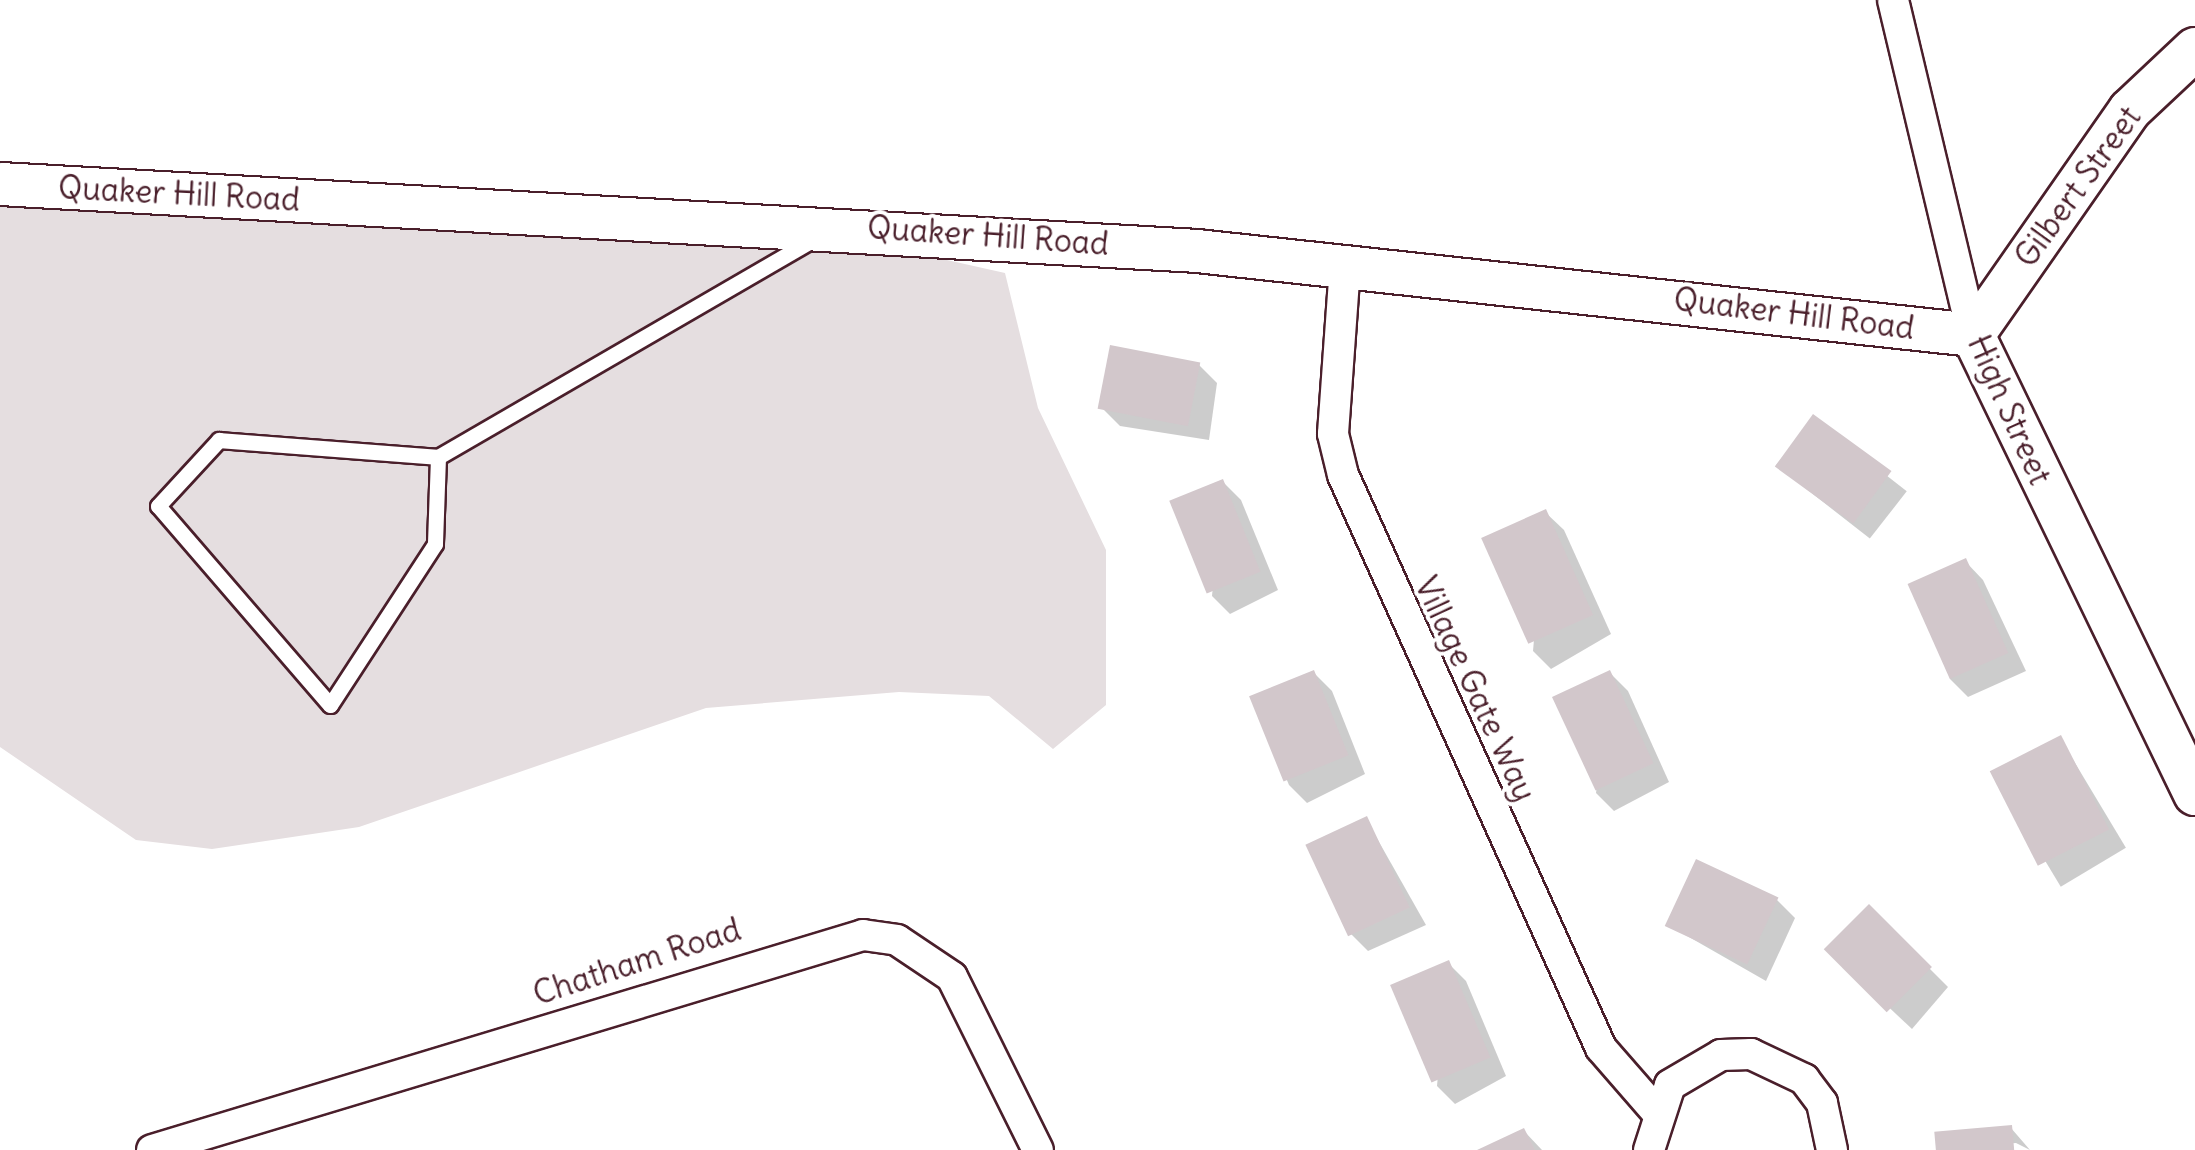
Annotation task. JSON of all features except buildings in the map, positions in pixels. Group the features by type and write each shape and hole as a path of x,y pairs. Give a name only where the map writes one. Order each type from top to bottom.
{"street":[{"name":"High Street","path":"1893,0 1973,335 2195,794"},
{"name":"Gilbert Street","path":"1973,335 2130,110 2195,49"},
{"name":"Quaker Hill Road","path":"0,184 839,225 1345,266 1973,335"},
{"name":"Village Gate Way","path":"1345,266 1333,434 1343,475 1601,1048 1655,1110"},
{"name":"Chatham Road","path":"152,1150 863,935 897,940 952,978 1038,1150"},
{"path":"1649,1150 1655,1110 1694,1066 1751,1054 1804,1080 1822,1103 1832,1150"}],"lane":[{"path":"438,457 435,544 330,706 158,506 220,440 438,457 839,225"}],"shaded area":[{"path":"0,202 929,256 1005,273 1038,408 1106,550 1106,705 1053,749 989,696 899,692 706,708 359,827 212,849 136,840 0,747"}]}
